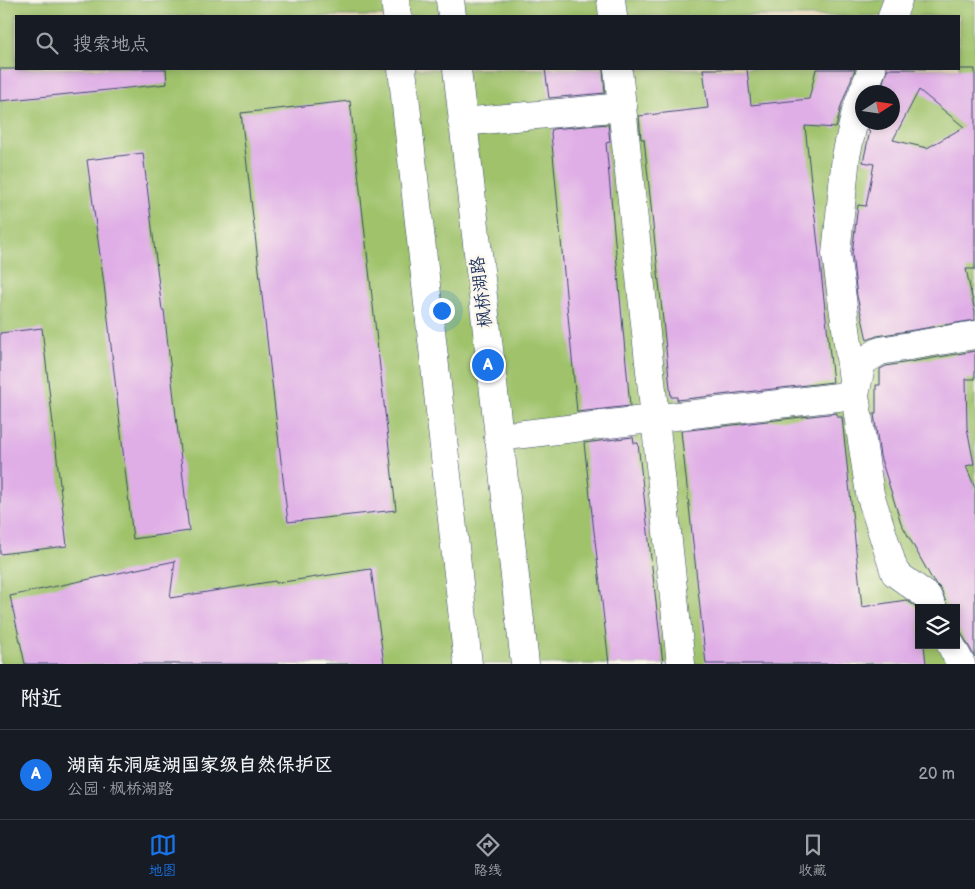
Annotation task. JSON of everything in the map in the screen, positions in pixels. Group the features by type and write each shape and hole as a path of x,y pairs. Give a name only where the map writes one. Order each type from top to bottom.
{"street":[{"path":"395,0 397,15"},
{"path":"450,0 452,15"},
{"path":"611,0 612,15"},
{"path":"892,15 898,0"},
{"path":"402,70 468,664"},
{"name":"枫桥湖路","path":"457,70 525,664"},
{"path":"618,70 681,664"},
{"path":"866,85 872,70"},
{"path":"462,122 623,107"},
{"path":"855,116 846,156 836,254 870,494 894,572 927,596 930,604"},
{"path":"856,395 862,362 880,351 975,335"},
{"path":"498,437 856,395"},
{"path":"952,649 960,664"}],"green space":[{"path":"0,0 975,0 975,664 0,664"}],"building":[{"path":"0,69 166,70 167,84 0,101"},
{"path":"975,69 975,269 966,269 975,311 975,320 877,336 867,340 857,296 852,254 858,205 866,206 874,164 863,162 870,131 868,131 898,130 893,140 927,148 964,127 919,90 900,127 900,85 882,85 887,70"},
{"path":"545,70 603,70 605,93 549,98"},
{"path":"703,70 747,70 751,105 809,99 816,70 855,70 841,106 836,128 805,126 833,382 677,400 677,397 671,397 644,139 641,139 639,116 708,108"},
{"path":"350,101 396,510 288,522 241,113"},
{"path":"608,124 610,142 606,143 630,406 577,412 551,133 552,129"},
{"path":"143,153 162,310 164,310 189,531 133,539 104,284 87,160"},
{"path":"42,328 67,546 0,554 0,333"},
{"path":"975,351 975,379 966,379 967,428 974,464 966,466 975,488 975,657 960,631 960,604 947,604 941,589 933,581 901,523 880,456 874,414 876,414 876,385 880,385 880,369 886,366"},
{"path":"837,413 837,417 842,417 862,607 906,600 915,606 915,649 924,649 926,664 706,664 681,431"},
{"path":"633,437 634,443 638,443 663,664 609,664 584,443"},
{"path":"175,561 170,598 275,581 276,583 371,569 384,664 25,664 10,596"}],"place":[{"name":"湖南东洞庭湖国家级自然保护区","path":"488,365"}]}
